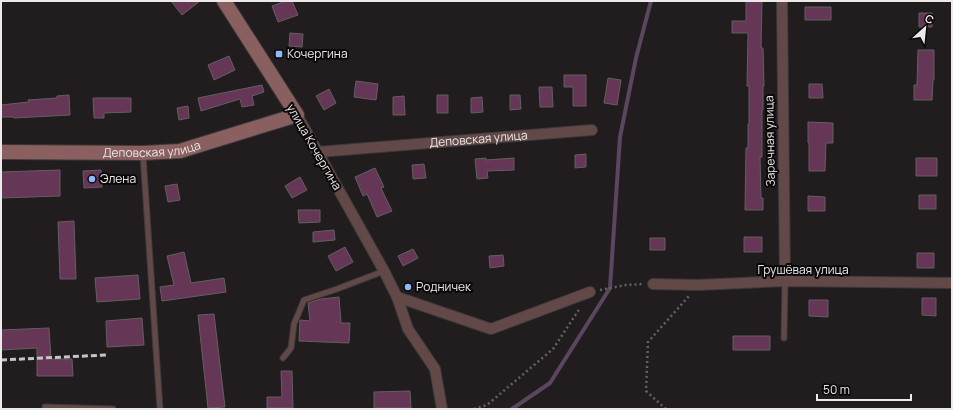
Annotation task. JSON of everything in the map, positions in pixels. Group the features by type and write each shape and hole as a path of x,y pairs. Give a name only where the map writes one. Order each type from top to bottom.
{"street":[{"name":"улица Кочергина","path":"224,1 297,116 384,271 397,297 408,329 435,369 442,409"},
{"name":"Заречная улица","path":"782,1 785,282"},
{"name":"Деповская улица","path":"1,152 143,153 180,151 297,116"},
{"name":"Деповская улица","path":"318,152 592,130"},
{"name":"Грушёвая улица","path":"653,284 698,285 785,282 952,283"},
{"path":"397,297 490,329 590,292"}],"lane":[{"path":"143,153 160,409"},
{"path":"283,358 292,348 294,324 304,300 384,271"},
{"path":"784,338 785,282"},
{"path":"45,407 113,409"}],"path":[{"path":"605,289 626,285 653,284"},
{"path":"666,409 646,391 648,342 698,285"},
{"path":"474,409 487,405 553,349 590,292"}],"building":[{"path":"171,1 200,1 182,15"},
{"path":"286,1 292,1 298,15 278,22 272,6"},
{"path":"746,1 762,1 761,48 763,48 764,86 762,110 762,157 760,157 761,198 763,198 763,210 745,210 746,148 748,148 749,124 749,86 747,86 748,33 732,33 732,21 746,21"},
{"path":"805,7 831,7 831,20 805,20"},
{"path":"919,13 932,13 932,27 919,27"},
{"path":"290,33 303,34 302,47 289,46"},
{"path":"918,50 934,50 932,100 914,100 914,85 917,85"},
{"path":"229,56 235,70 214,80 208,65"},
{"path":"564,75 586,75 586,106 573,106 573,87 564,87"},
{"path":"608,78 621,80 617,105 604,103"},
{"path":"356,81 378,84 376,100 354,97"},
{"path":"809,84 822,84 823,98 809,98"},
{"path":"262,85 264,92 252,96 254,105 242,107 240,99 201,111 198,98"},
{"path":"539,87 552,87 553,107 540,107"},
{"path":"329,89 336,103 324,110 316,96"},
{"path":"69,95 70,115 14,118 1,117 1,105 29,102 28,100 57,98 57,96"},
{"path":"437,95 448,95 448,113 437,113"},
{"path":"510,95 520,95 521,109 510,110"},
{"path":"404,96 405,115 393,115 393,97"},
{"path":"482,97 483,112 471,113 471,98"},
{"path":"93,98 131,98 131,112 104,113 104,118 94,118"},
{"path":"188,106 189,118 179,120 177,108"},
{"path":"808,122 833,123 833,143 826,143 825,171 809,171"},
{"path":"586,154 586,167 575,168 575,155"},
{"path":"486,158 486,160 514,158 514,170 487,171 488,178 477,179 475,159"},
{"path":"916,158 937,158 937,176 916,176"},
{"path":"424,164 426,178 413,179 412,165"},
{"path":"375,168 384,187 381,188 392,211 377,217 367,194 363,196 355,177"},
{"path":"60,170 60,196 1,198 1,172"},
{"name":"Элена","path":"101,170 102,187 84,188 83,171"},
{"path":"300,177 307,190 292,198 285,186"},
{"path":"177,184 180,200 168,202 165,186"},
{"path":"919,195 936,195 936,209 919,209"},
{"path":"808,196 825,197 825,211 808,211"},
{"path":"298,210 320,210 320,222 299,223"},
{"path":"74,221 76,279 60,279 58,222"},
{"path":"334,230 335,240 313,242 313,232"},
{"path":"744,237 762,237 762,252 744,252"},
{"path":"650,238 665,238 665,250 650,250"},
{"path":"345,247 353,262 336,271 328,256"},
{"path":"413,249 418,258 403,266 398,256"},
{"path":"184,252 191,283 224,278 226,292 162,301 160,287 174,285 167,256"},
{"path":"917,253 934,253 934,268 917,268"},
{"path":"503,255 504,266 490,268 489,256"},
{"path":"138,275 140,299 97,302 95,278"},
{"path":"339,297 341,323 350,323 349,343 299,341 300,320 310,321 308,303 321,299"},
{"path":"922,298 936,298 936,316 922,315"},
{"path":"809,300 828,300 828,317 809,316"},
{"path":"214,314 225,407 208,408 198,315"},
{"path":"142,318 144,345 107,347 106,321"},
{"path":"49,328 51,359 72,359 73,376 37,376 37,348 1,350 1,330"},
{"path":"733,336 770,336 770,350 733,350"},
{"path":"281,371 292,371 293,408 267,408 267,397 282,397"},
{"path":"410,391 411,408 374,408 374,392"}],"waterway":[{"path":"512,409 550,383 610,288 620,137 636,58 651,1"}],"railway":[{"path":"1,360 106,355"}],"place":[{"name":"Кочергина","path":"279,54"},
{"name":"Элена","path":"92,179"},
{"name":"Родничек","path":"408,287"}]}
